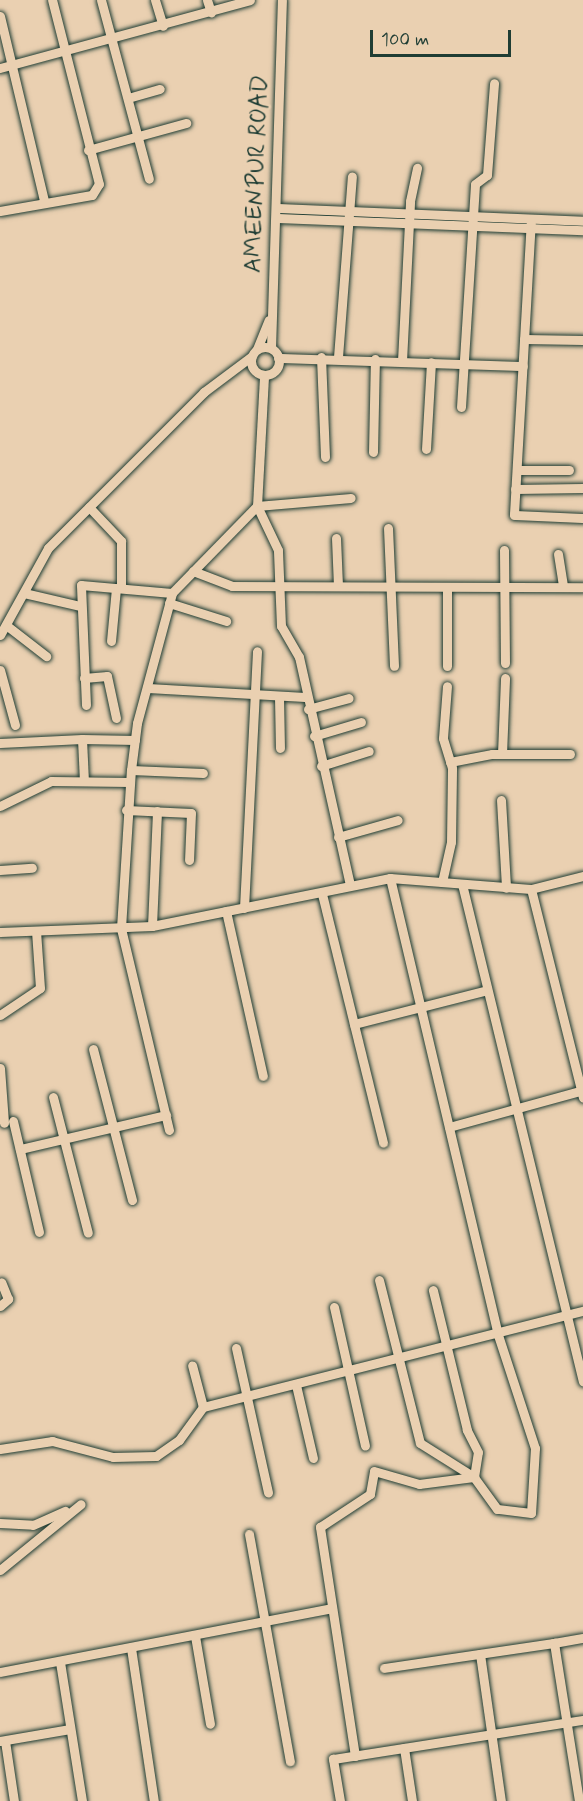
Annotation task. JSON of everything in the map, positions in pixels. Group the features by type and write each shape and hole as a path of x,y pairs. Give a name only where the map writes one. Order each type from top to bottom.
{"street":[{"path":"0,211 97,190 62,53 52,0"},
{"path":"101,0 149,179"},
{"path":"155,0 163,26"},
{"path":"207,0 211,12"},
{"path":"0,68 113,41 250,0"},
{"name":"AMEENPUR ROAD","path":"270,348 270,315 278,213 282,0"},
{"path":"0,16 44,201"},
{"path":"461,408 460,363 471,220 475,184 487,174 494,83"},
{"path":"128,98 160,89"},
{"path":"88,150 186,123"},
{"path":"402,360 410,218 417,168"},
{"path":"338,357 352,177"},
{"path":"278,213 531,223 583,230"},
{"path":"531,223 583,221"},
{"path":"531,223 514,515 583,518"},
{"path":"264,375 253,368 255,352 270,315"},
{"path":"524,339 583,340"},
{"path":"0,635 24,593 32,569 89,507 204,392 255,352 270,348 278,358 276,368 264,375"},
{"path":"321,357 325,457"},
{"path":"278,358 338,357 523,366"},
{"path":"373,452 375,359"},
{"path":"426,448 431,362"},
{"path":"264,375 257,506 275,538 281,626 298,657 305,697 350,885"},
{"path":"517,470 569,470"},
{"path":"515,489 583,488"},
{"path":"169,1130 121,928 126,810 135,740 172,592 257,506 351,498"},
{"path":"89,507 121,541 111,641"},
{"path":"388,528 394,666"},
{"path":"336,537 338,586"},
{"path":"504,550 505,663"},
{"path":"558,554 563,587"},
{"path":"194,572 232,586 583,587"},
{"path":"86,705 80,606 81,585 172,592"},
{"path":"447,588 447,666"},
{"path":"24,593 80,606"},
{"path":"169,603 226,621"},
{"path":"6,624 46,656"},
{"path":"244,908 257,651"},
{"path":"0,670 15,725"},
{"path":"84,678 107,676 116,718"},
{"path":"502,754 505,678"},
{"path":"442,882 451,842 450,762 444,738 447,686"},
{"path":"148,688 255,696 305,697"},
{"path":"279,697 280,748"},
{"path":"308,709 350,698"},
{"path":"314,736 361,722"},
{"path":"0,743 82,739 135,740"},
{"path":"82,739 84,781"},
{"path":"321,766 369,751"},
{"path":"450,762 502,754 570,754"},
{"path":"131,770 203,773"},
{"path":"0,806 51,781 129,782"},
{"path":"501,800 506,888"},
{"path":"126,810 191,813 189,860"},
{"path":"152,926 157,811"},
{"path":"338,837 398,820"},
{"path":"0,870 32,868"},
{"path":"0,932 152,926 322,894 350,885 390,878 531,889 583,876"},
{"path":"379,1280 420,1443 474,1477 497,1509 531,1513 536,1448 498,1335 390,878"},
{"path":"462,884 583,1382"},
{"path":"449,1127 516,1108 582,1093 531,889"},
{"path":"322,894 383,1143"},
{"path":"226,911 263,1076"},
{"path":"0,1014 40,988 36,932"},
{"path":"354,1024 421,1010 488,990"},
{"path":"93,1049 132,1200"},
{"path":"0,1068 8,1122 20,1149 39,1232"},
{"path":"53,1097 88,1233"},
{"path":"20,1149 166,1115"},
{"path":"0,1306 8,1299 1,1282"},
{"path":"433,1290 467,1430 478,1452 474,1477"},
{"path":"334,1307 365,1446"},
{"path":"0,1449 52,1442 113,1457 156,1456 179,1440 203,1407 498,1335 583,1311"},
{"path":"236,1348 267,1492"},
{"path":"192,1365 203,1407"},
{"path":"296,1385 313,1458"},
{"path":"355,1756 320,1527 370,1494 372,1472 419,1484 474,1477"},
{"path":"0,1523 33,1526 81,1504 0,1570"},
{"path":"249,1534 290,1761"},
{"path":"0,1672 332,1608"},
{"path":"195,1636 210,1724"},
{"path":"384,1668 583,1638"},
{"path":"554,1643 579,1801"},
{"path":"131,1648 154,1801"},
{"path":"480,1654 501,1801"},
{"path":"60,1662 81,1801"},
{"path":"340,1801 333,1759 583,1720"},
{"path":"14,1801 2,1741 70,1729"},
{"path":"404,1748 412,1801"}]}
